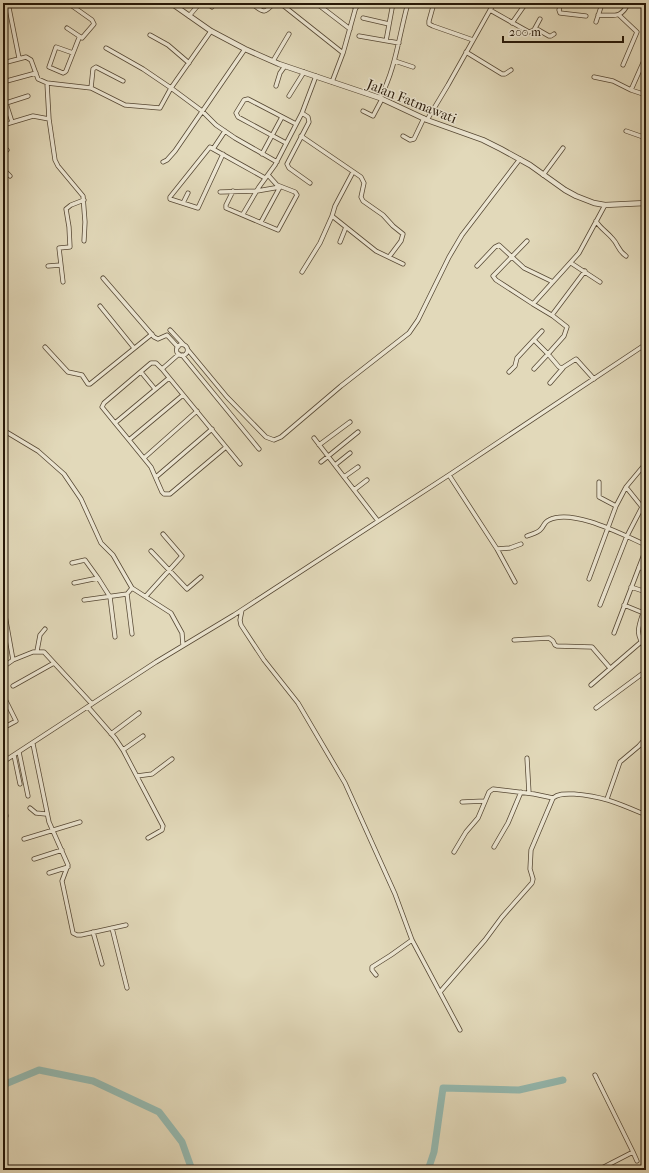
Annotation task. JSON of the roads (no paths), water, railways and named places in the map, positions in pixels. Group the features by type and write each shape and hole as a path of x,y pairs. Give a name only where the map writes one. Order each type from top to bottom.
{"street":[{"path":"8,3 19,58"},
{"path":"68,3 94,22 84,37 79,38"},
{"name":"Jalan Fatmawati","path":"171,3 211,31 245,49 285,66 381,99 426,119 483,140 520,159 576,196 594,203 605,205 646,203"},
{"path":"189,16 200,3"},
{"path":"207,3 212,7"},
{"path":"251,3 265,12 274,3"},
{"path":"280,3 285,5 343,53"},
{"path":"316,3 350,29"},
{"path":"350,3 356,8"},
{"path":"332,82 343,53 357,3"},
{"path":"383,3 393,4 386,41"},
{"path":"363,111 373,116 390,78 408,3"},
{"path":"434,3 429,24 473,40"},
{"path":"403,136 410,140 414,139 448,85 494,3"},
{"path":"512,23 526,3"},
{"path":"596,22 601,6 604,3"},
{"path":"598,15 619,15 623,13 628,3"},
{"path":"642,3 646,7"},
{"path":"560,4 560,13 586,16"},
{"path":"490,10 529,32 533,31 540,19"},
{"path":"619,15 637,32 624,65"},
{"path":"363,18 389,24"},
{"path":"67,28 79,38"},
{"path":"535,28 550,36 554,34"},
{"path":"3,63 24,57 29,58 38,79 47,83 91,88 125,106 157,108 161,106 171,88 211,31"},
{"path":"273,61 289,34"},
{"path":"150,35 168,45 189,63"},
{"path":"359,36 399,43"},
{"path":"73,53 56,47 49,67 65,72 73,53 79,38"},
{"path":"106,48 143,69 202,111 216,125 276,162"},
{"path":"163,162 172,154 245,49"},
{"path":"466,52 502,74 505,74 511,70"},
{"path":"631,90 646,56"},
{"path":"395,61 413,67"},
{"path":"91,88 93,69 96,66 123,81"},
{"path":"276,86 280,73 285,66"},
{"path":"289,96 304,72"},
{"path":"3,82 36,73"},
{"path":"243,214 276,162 302,113 316,76"},
{"path":"594,77 613,81 631,90 646,95"},
{"path":"47,83 49,119 55,160 58,166 80,191 84,200 84,241"},
{"path":"3,94 4,103 12,122"},
{"path":"4,103 28,96"},
{"path":"286,143 238,117 236,113 246,99 296,124"},
{"path":"302,113 308,117 309,120 287,164 289,168 310,183"},
{"path":"3,125 33,116 49,119"},
{"path":"262,154 282,117"},
{"path":"213,149 225,131"},
{"path":"626,131 646,138"},
{"path":"301,136 361,177 364,181 361,196 363,201 383,215 403,234 402,241 389,257"},
{"path":"223,154 198,208 170,199 170,197 210,147 266,177 280,187 295,192 297,196 279,229 275,230 262,222 227,209 225,207 233,191"},
{"path":"544,175 563,148"},
{"path":"3,154 7,150"},
{"path":"170,330 186,346 227,397 266,438 274,440 281,437 341,386 409,333 418,320 462,234 520,159"},
{"path":"3,169 10,176"},
{"path":"302,272 320,243 353,172"},
{"path":"220,192 257,191 280,187"},
{"path":"262,222 280,187"},
{"path":"183,203 188,193"},
{"path":"63,282 59,248 70,247 66,209 70,205 84,200"},
{"path":"533,304 571,263 587,240 605,205"},
{"path":"332,216 376,251 403,264"},
{"path":"596,221 599,226 616,242 620,252 626,256"},
{"path":"340,242 346,227"},
{"path":"527,241 495,274 494,278 552,315 567,328 564,336 534,369"},
{"path":"477,266 498,245 524,268 553,282"},
{"path":"571,263 600,282"},
{"path":"48,266 61,265"},
{"path":"552,315 585,271"},
{"path":"103,278 152,334 158,338 167,335 178,347 177,351 259,449"},
{"path":"100,306 134,348"},
{"path":"509,372 515,366 517,358 542,331"},
{"path":"45,347 68,372 82,375 88,384 90,384 152,334"},
{"path":"534,340 559,367 563,368"},
{"path":"178,347 183,344"},
{"path":"3,762 33,744 183,645 230,618 646,344"},
{"path":"162,369 181,355 186,354 188,350"},
{"path":"550,383 563,368 576,358 594,379"},
{"path":"226,447 170,494 164,494 156,477 144,458 103,408 103,405 153,362 156,363 162,369 240,464"},
{"path":"141,372 155,389"},
{"path":"115,423 169,378"},
{"path":"129,440 183,395"},
{"path":"220,402 227,397"},
{"path":"144,458 197,412"},
{"path":"319,445 350,422"},
{"path":"3,430 38,451 64,474 81,499 101,543 113,555 132,588 171,613 182,633 183,645"},
{"path":"156,477 212,430"},
{"path":"321,462 358,432"},
{"path":"314,438 378,521"},
{"path":"335,465 350,453"},
{"path":"588,579 616,506 626,487 646,463"},
{"path":"344,478 358,468"},
{"path":"449,475 496,548 515,582"},
{"path":"354,490 367,480"},
{"path":"599,482 598,497 616,506"},
{"path":"626,487 642,507"},
{"path":"600,605 627,536 642,507 646,504"},
{"path":"528,536 540,530 546,521 553,518 582,519 608,528 646,545"},
{"path":"146,596 182,556 163,534"},
{"path":"496,548 510,548 521,544"},
{"path":"614,632 646,549"},
{"path":"151,551 187,589 200,577"},
{"path":"72,563 85,560 110,597 115,637"},
{"path":"639,567 646,570"},
{"path":"74,583 98,578"},
{"path":"631,587 646,592"},
{"path":"84,600 127,594 132,588"},
{"path":"127,594 132,634"},
{"path":"3,604 13,660"},
{"path":"624,605 644,614 638,630 638,637 646,650"},
{"path":"242,610 240,624 264,660 298,703 345,783 395,894 411,941 460,1030"},
{"path":"37,651 40,635 45,629"},
{"path":"514,640 549,638 553,641 555,646 592,647 610,668"},
{"path":"591,685 610,668 646,641"},
{"path":"3,667 13,660 37,651 44,652 92,704"},
{"path":"13,686 54,663"},
{"path":"596,708 646,671"},
{"path":"3,695 16,721 3,728"},
{"path":"88,707 111,734 122,750 163,826 162,830 148,838"},
{"path":"111,734 139,713"},
{"path":"122,750 143,736"},
{"path":"607,799 620,762 645,744 646,738"},
{"path":"33,744 46,814 67,860 68,867 62,881 73,933 77,935 126,925"},
{"path":"19,752 28,796"},
{"path":"14,755 20,784"},
{"path":"527,758 529,793"},
{"path":"137,776 152,774 172,759"},
{"path":"454,852 466,832 478,818 489,792 493,789 529,793 553,798 567,794 592,796 607,799 646,815"},
{"path":"494,847 508,823 521,792"},
{"path":"440,992 532,883 533,879 530,869 531,850 553,798"},
{"path":"3,801 6,816"},
{"path":"462,802 485,801"},
{"path":"30,808 36,813 46,814"},
{"path":"24,839 80,822"},
{"path":"34,859 62,850"},
{"path":"49,873 68,867"},
{"path":"112,928 127,988"},
{"path":"93,932 102,964"},
{"path":"376,976 371,969 372,966 411,941"},
{"path":"595,1075 637,1162"},
{"path":"598,1170 633,1152"}],"waterway":[{"path":"3,1085 39,1070 93,1081 159,1112 182,1142 192,1170"},
{"path":"428,1170 434,1152 443,1088 519,1090 563,1080"}]}
